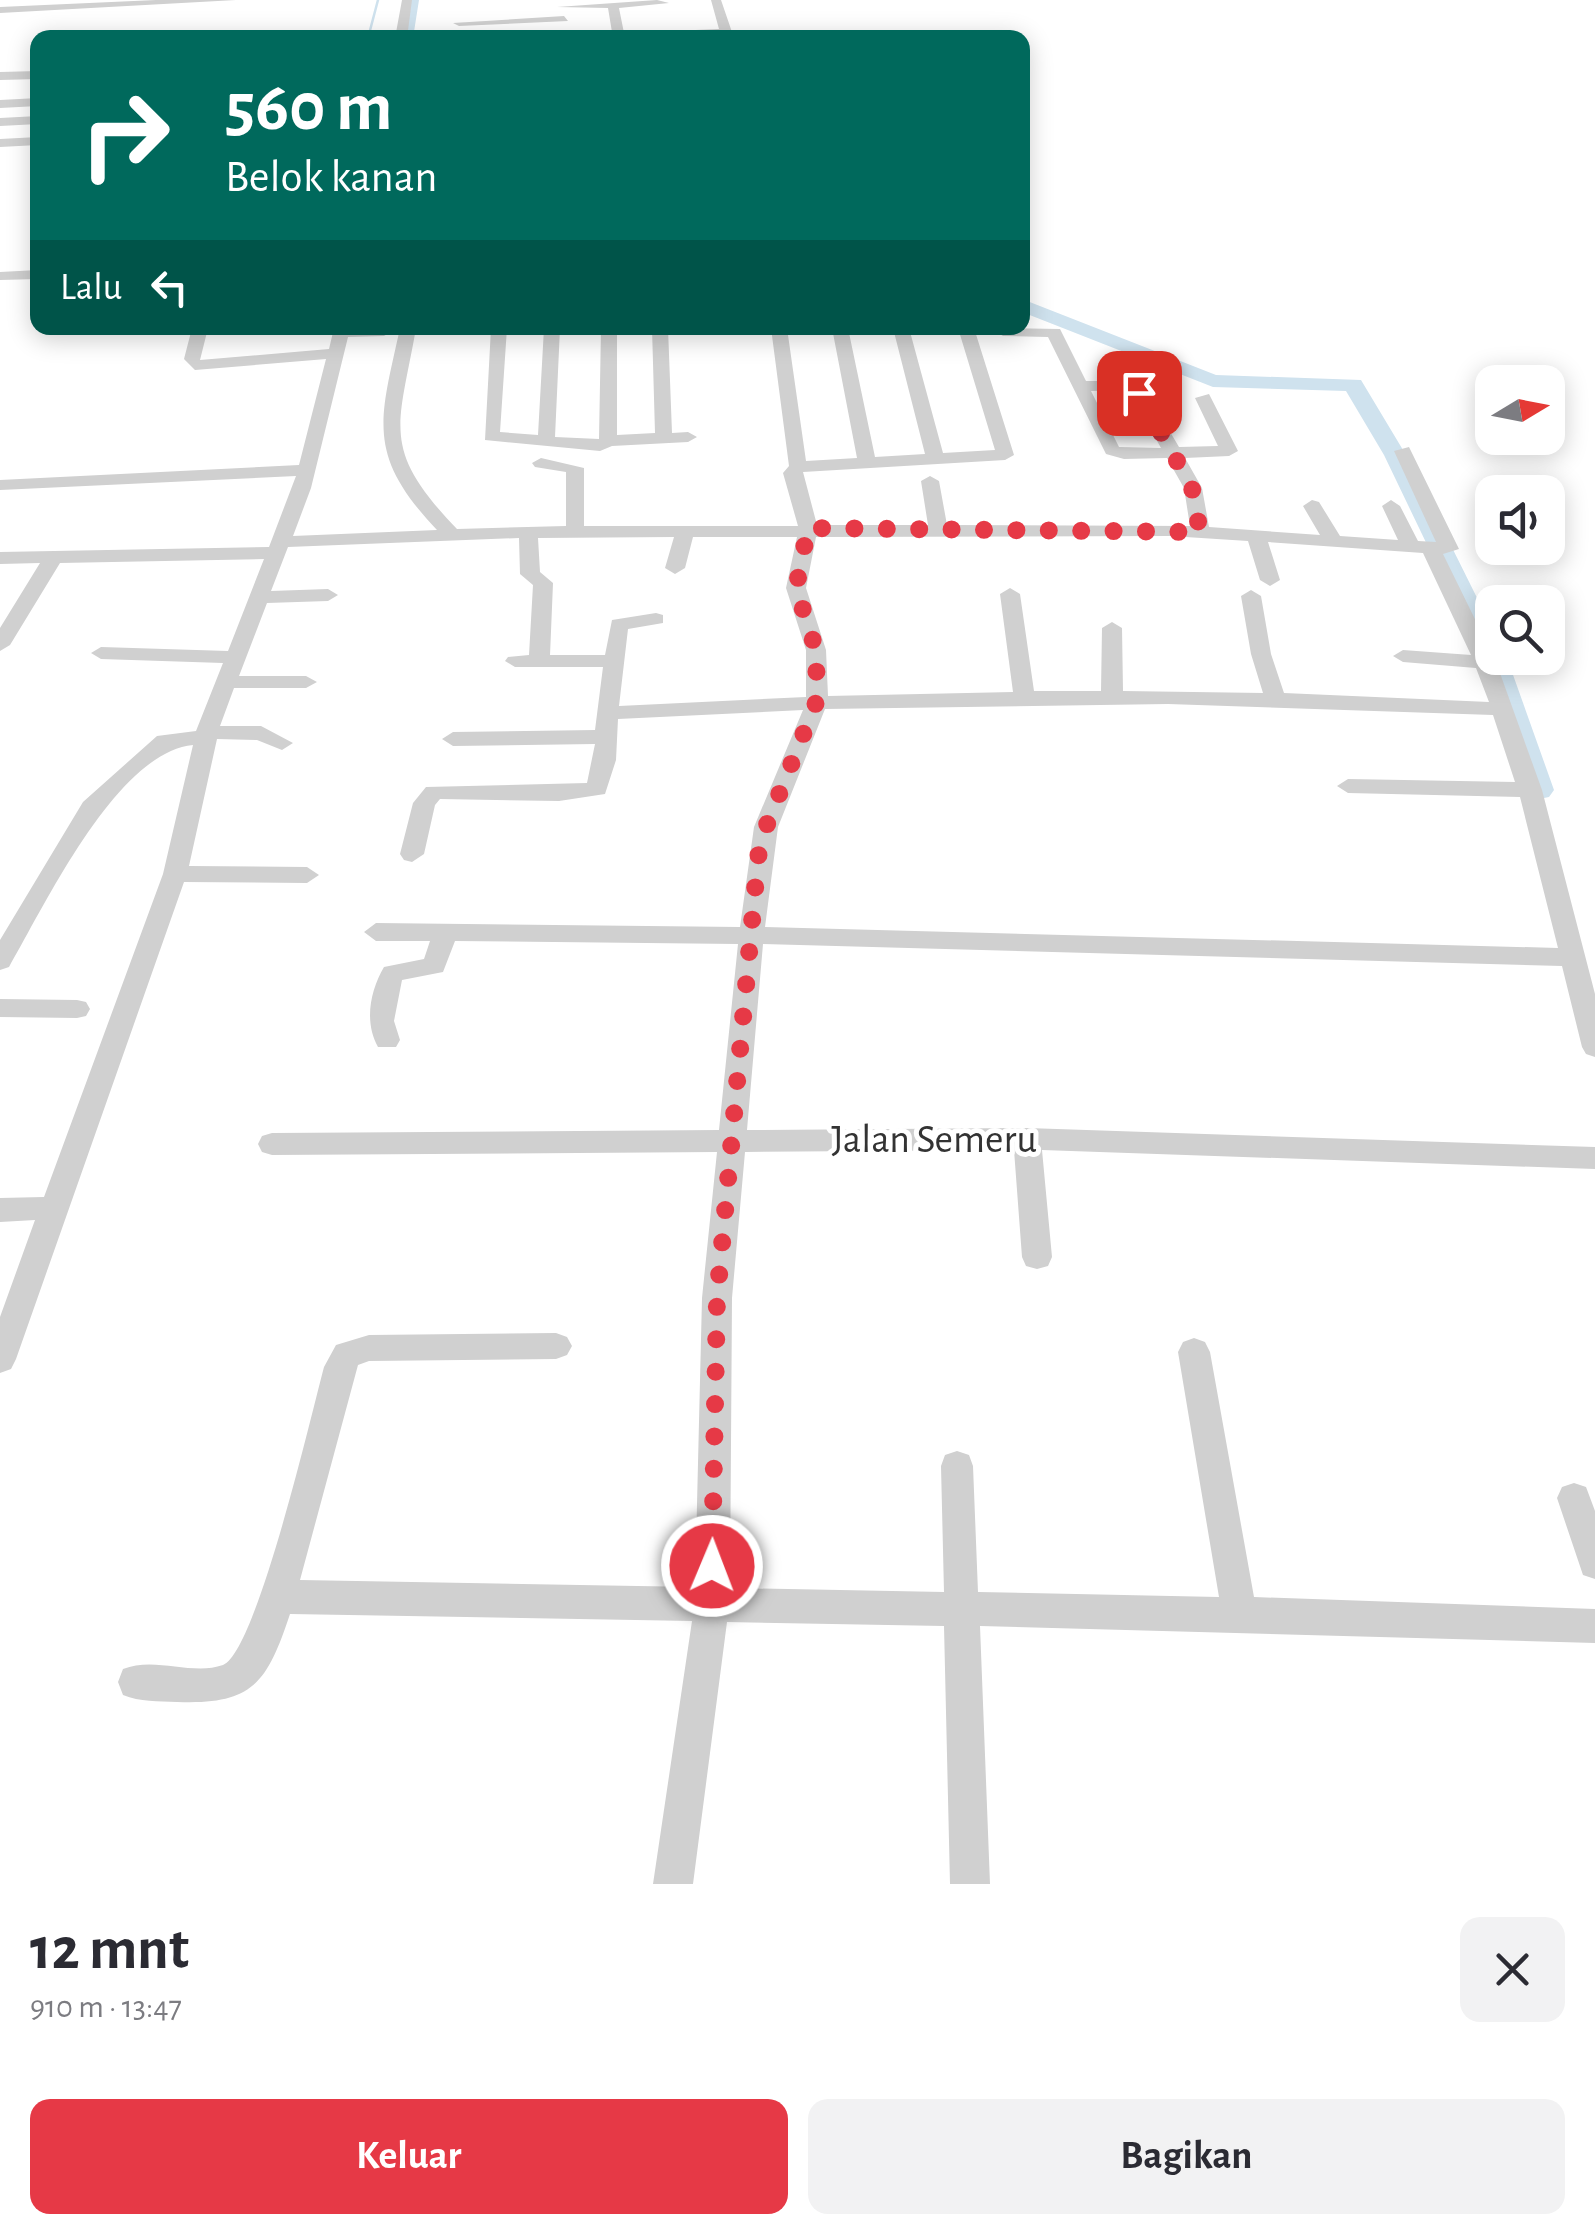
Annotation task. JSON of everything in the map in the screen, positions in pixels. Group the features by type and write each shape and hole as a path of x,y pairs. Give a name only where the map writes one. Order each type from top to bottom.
{"street":[{"path":"0,10 230,0"},
{"path":"402,30 407,0"},
{"path":"716,0 725,30"},
{"path":"459,30 460,17 663,2 670,30"},
{"path":"613,5 618,30"},
{"path":"511,16 511,30"},
{"path":"0,76 30,75"},
{"path":"0,90 30,88"},
{"path":"0,104 30,102"},
{"path":"0,122 30,120"},
{"path":"0,143 30,141"},
{"path":"0,276 30,274"},
{"path":"1030,332 1054,332 1112,450 1124,454 1229,451 1203,398"},
{"path":"0,1359 175,874 206,734 308,470 339,338 195,365 192,359 198,335"},
{"path":"406,335 396,375 390,444 394,461 444,533"},
{"path":"497,335 490,434 600,446 608,441 688,438"},
{"path":"546,442 552,335"},
{"path":"608,441 609,335"},
{"path":"660,335 664,438"},
{"path":"780,335 798,467"},
{"path":"841,335 867,464"},
{"path":"902,335 936,460"},
{"path":"673,1884 712,1605 721,1140 742,935 766,827 808,701 816,650 796,588 800,529 792,472 798,467 999,457 1006,452 968,335"},
{"path":"1079,386 1130,385 1139,393 1192,488 1200,532"},
{"path":"1403,451 1432,549 1475,633"},
{"path":"541,462 572,466 577,482 574,531"},
{"path":"0,484 308,470"},
{"path":"930,481 938,529"},
{"path":"1312,506 1334,542"},
{"path":"1390,506 1432,549"},
{"path":"0,558 276,548 444,533 800,529 1200,532 1432,549"},
{"path":"676,568 685,531"},
{"path":"528,532 530,574 542,583 539,661"},
{"path":"1257,538 1270,580"},
{"path":"0,645 53,558"},
{"path":"1010,594 1024,698"},
{"path":"256,597 328,595"},
{"path":"1251,596 1261,654 1276,700"},
{"path":"412,854 426,796 444,791 587,793 597,789 603,779 606,713 619,624 656,619"},
{"path":"1112,628 1112,699"},
{"path":"102,653 234,657"},
{"path":"1403,656 1475,661"},
{"path":"515,662 613,661"},
{"path":"1491,675 1531,790 1595,1048"},
{"path":"224,682 306,682"},
{"path":"606,713 808,701 1024,698 1276,700 1504,709"},
{"path":"0,961 91,807 165,741 206,734 261,734 282,743"},
{"path":"452,739 606,737"},
{"path":"1348,786 1531,790"},
{"path":"175,874 307,875"},
{"path":"387,1040 381,1021 390,978 393,973 430,970 446,931"},
{"path":"376,932 742,935 1572,957"},
{"path":"0,1008 77,1009"},
{"path":"1026,1140 1037,1257"},
{"name":"Jalan Semeru","path":"272,1144 1026,1140 1595,1158"},
{"path":"0,1210 49,1217"},
{"path":"0,1226 49,1217"},
{"path":"136,1682 228,1684 245,1677 258,1659 340,1367 347,1355 369,1348 556,1346"},
{"path":"1194,1352 1240,1614"},
{"path":"957,1466 970,1884"},
{"path":"1574,1498 1595,1563"},
{"path":"278,1597 1240,1614 1595,1626"}],"waterway":[{"path":"370,30 378,0"},
{"path":"407,30 412,0"},
{"path":"1030,308 1213,381 1353,385 1395,455 1475,619"},
{"path":"1500,675 1539,790"}],"route":[{"path":"712,1566 717,1298 758,857 766,827 817,700 816,650 796,588 808,528 1200,532 1192,488 1139,393"}]}
